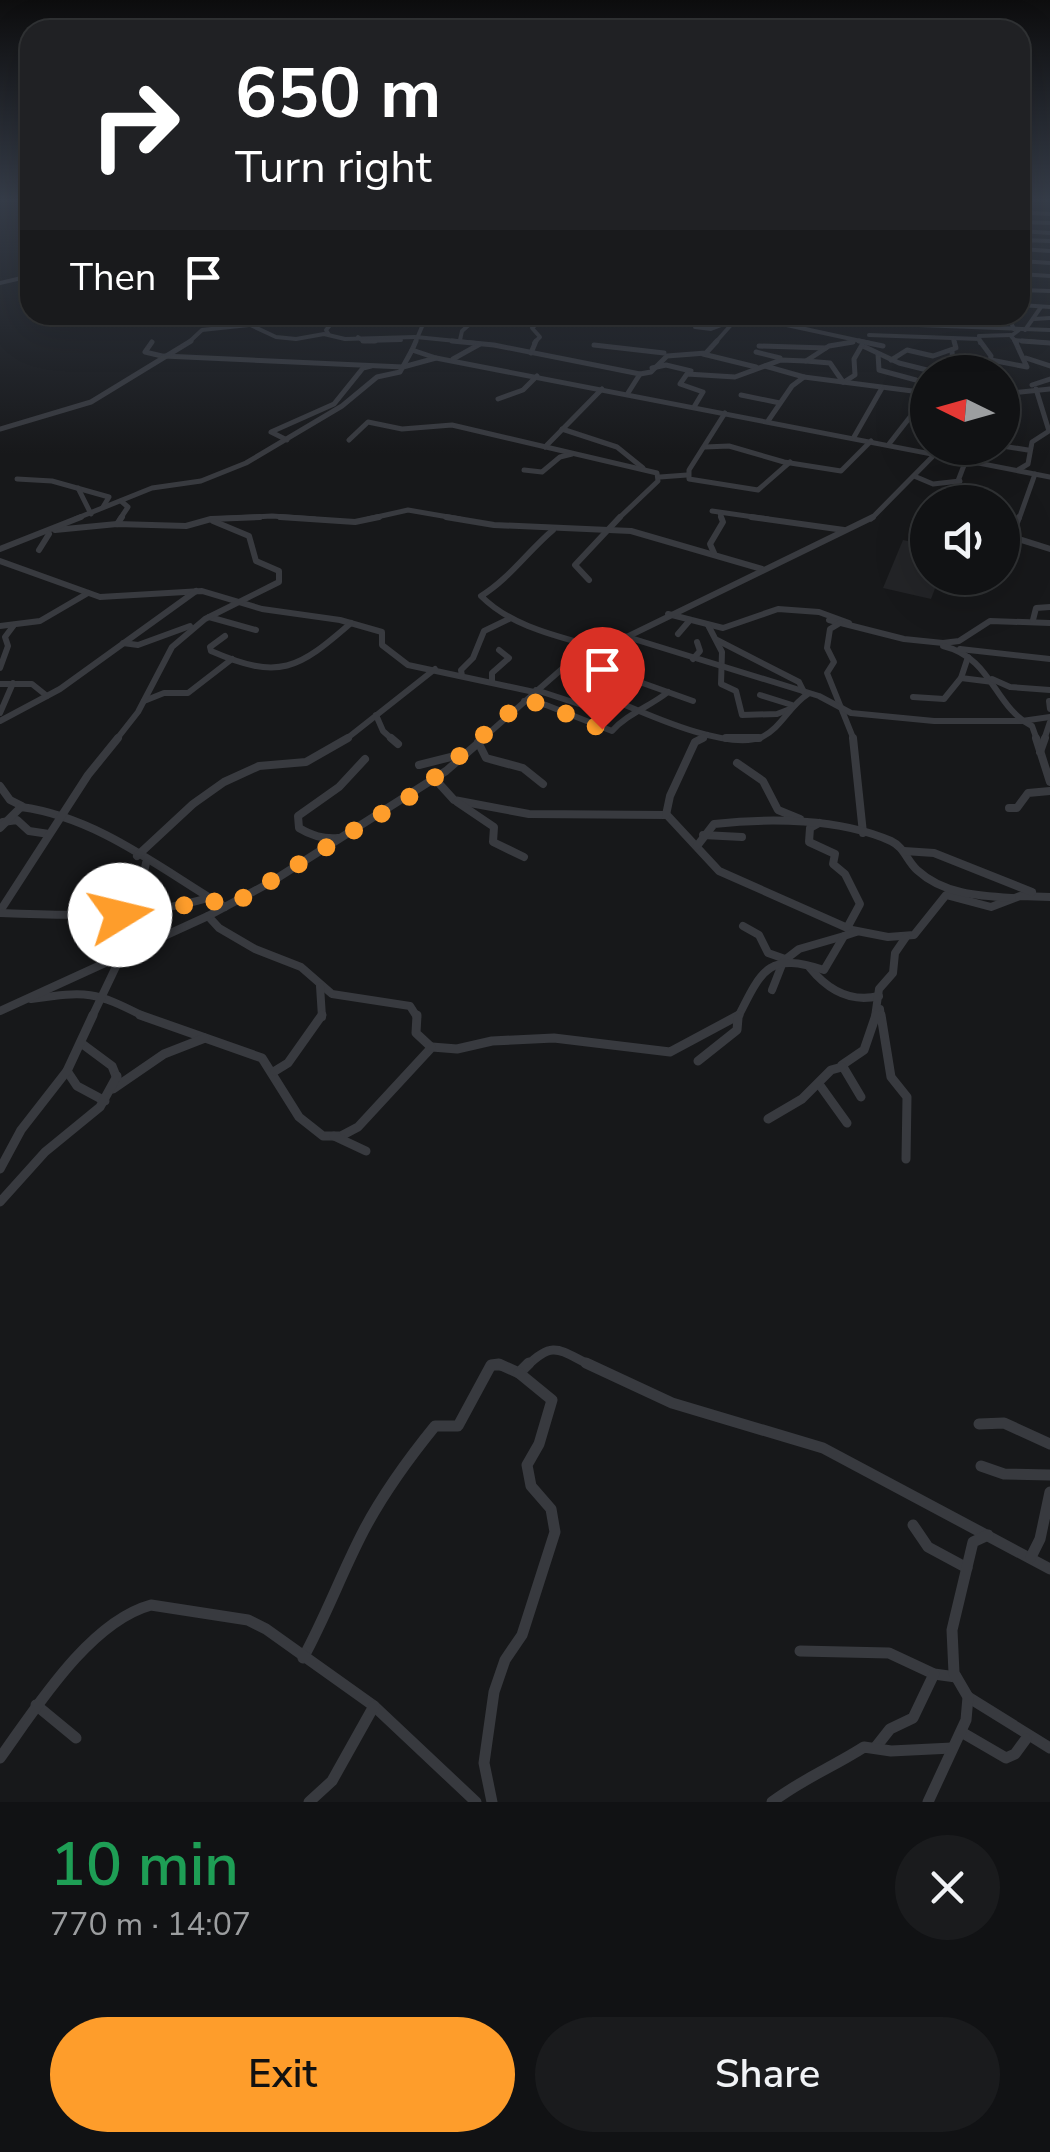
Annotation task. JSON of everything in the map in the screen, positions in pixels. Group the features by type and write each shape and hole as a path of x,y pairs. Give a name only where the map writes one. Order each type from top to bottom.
{"street":[{"path":"1030,306 1050,308"},
{"path":"1030,322 1041,307"},
{"path":"1034,319 1050,318"},
{"path":"329,335 326,330 330,325"},
{"path":"359,376 400,372 421,325"},
{"path":"460,340 469,325"},
{"path":"531,354 530,348 540,338 532,328 536,325"},
{"path":"693,325 720,325"},
{"path":"704,354 720,325"},
{"path":"795,325 859,344 883,346"},
{"path":"868,325 869,335"},
{"path":"962,325 996,335 1050,330"},
{"path":"1012,325 1025,358 1025,367 1020,366"},
{"path":"1017,333 1027,325"},
{"path":"239,333 247,326"},
{"path":"0,429 91,402 202,330 247,326 276,338 296,340 329,335 358,337 363,341 415,337 460,340 640,374 650,372 659,358 678,352"},
{"path":"979,333 982,346"},
{"path":"843,382 856,374 854,359 859,344 869,335 961,338 979,333 1017,333 1050,342"},
{"path":"891,360 910,350 937,355 952,350 956,348 952,338"},
{"path":"961,338 989,350 990,355"},
{"path":"806,361 843,340"},
{"path":"152,342 145,352 164,356 403,367 464,356 481,343"},
{"path":"826,348 794,343 758,349 780,358 830,363 843,382"},
{"path":"859,344 910,365"},
{"path":"594,346 653,354 704,354 804,377 910,391"},
{"path":"780,348 784,352 780,358"},
{"path":"412,350 436,358 910,447"},
{"path":"952,350 954,355"},
{"path":"878,354 879,370 910,378"},
{"path":"430,363 436,358"},
{"path":"1025,358 1049,364 1043,382"},
{"path":"652,368 666,365 732,378 788,359"},
{"path":"288,440 270,432 333,406 356,386 365,367 381,366"},
{"path":"694,407 702,390 679,381 695,372"},
{"path":"628,393 640,374"},
{"path":"498,400 524,390 537,376"},
{"path":"0,549 163,484 206,480 288,440 342,406 377,377"},
{"path":"768,421 804,377"},
{"path":"1024,390 1050,379"},
{"path":"545,446 602,388"},
{"path":"1018,470 1028,464 1028,450 1049,431 1036,388"},
{"path":"854,437 870,411 872,398 882,389"},
{"path":"1020,391 1050,389"},
{"path":"741,395 780,403"},
{"path":"687,474 722,424 725,413"},
{"path":"889,444 910,416"},
{"path":"348,440 371,422 408,429 452,425 643,468 660,476 687,474 699,482 758,490 790,462"},
{"path":"562,429 622,450 643,468"},
{"path":"706,443 841,471 871,441"},
{"path":"1020,449 1028,450"},
{"path":"524,470 542,472 560,457 576,453"},
{"path":"0,1011 224,907 435,779 524,700 584,656 874,518 924,465"},
{"path":"958,485 964,465"},
{"path":"1002,465 1050,477"},
{"path":"1020,513 1035,474"},
{"path":"589,580 575,565 606,529 629,514 628,508 660,476"},
{"path":"914,476 942,485"},
{"path":"16,479 39,479 109,497 100,510"},
{"path":"939,484 960,480"},
{"path":"78,488 91,514"},
{"path":"118,524 128,506 121,501"},
{"path":"53,530 118,524 186,526 209,520 272,516 355,522 408,510 488,525 640,533 714,553 748,568 767,568"},
{"path":"714,553 710,544 723,522 716,512 849,530"},
{"path":"619,519 640,533"},
{"path":"123,643 138,644 201,622 278,583 279,572 256,561 249,536 209,520"},
{"path":"40,550 53,530"},
{"path":"553,530 522,557 502,583 481,596 490,607 546,634 599,648"},
{"path":"1020,542 1050,549"},
{"path":"0,561 105,597 196,590 352,622 382,632 382,646 406,664 431,666 579,704 605,705 615,700"},
{"path":"34,573 36,564"},
{"path":"0,721 47,696 196,590"},
{"path":"0,626 40,621 88,593"},
{"path":"1033,620 1036,608 1050,607"},
{"path":"668,614 730,628 762,612 784,610 838,614 853,626"},
{"path":"482,611 494,613 500,620"},
{"path":"209,618 256,630"},
{"path":"462,676 461,670 474,658 484,631 500,620 514,619"},
{"path":"678,634 690,620"},
{"path":"829,620 956,648 1050,659"},
{"path":"934,643 954,643 990,621 1050,622"},
{"path":"201,622 168,652 144,701 109,745 70,806 68,818 49,834 0,912 103,917 208,898"},
{"path":"225,636 210,650 266,668 295,667 352,622"},
{"path":"840,623 830,628 826,648 834,662 827,673 844,710 860,770 863,833"},
{"path":"0,668 8,646 5,637 15,624"},
{"path":"708,625 722,652 721,684 736,691 742,715 770,715 791,707"},
{"path":"622,636 806,693 844,710 934,721 1022,721 1050,716"},
{"path":"717,640 752,662 797,680 806,693"},
{"path":"693,659 700,651 697,642"},
{"path":"956,648 993,680 1012,716 1032,727 1044,750 1050,782"},
{"path":"492,682 492,674 509,658 499,650"},
{"path":"584,656 694,701"},
{"path":"912,697 942,701 961,678 968,657"},
{"path":"144,701 164,693 188,693 232,659"},
{"path":"137,856 178,814 217,786 260,766 307,762 376,715 431,666"},
{"path":"616,672 619,681 613,693 615,700 641,714 711,733 761,738 784,722 791,707 806,693"},
{"path":"961,678 1050,690"},
{"path":"0,684 32,684 47,696"},
{"path":"0,713 12,684"},
{"path":"524,700 609,731 617,730 628,715 641,714 668,692"},
{"path":"760,695 791,707"},
{"path":"1044,750 1049,700"},
{"path":"376,715 383,730 398,744"},
{"path":"666,815 668,801 687,769 695,741 711,733"},
{"path":"478,742 484,756 523,768 543,784"},
{"path":"419,765 466,753"},
{"path":"342,837 325,840 304,832 298,828 298,816 338,787 364,759"},
{"path":"737,762 763,781 778,810 804,821 893,841 913,866 936,885 968,895 1040,895"},
{"path":"435,779 454,800 494,827 493,842 524,857"},
{"path":"0,786 12,802 68,818 224,907"},
{"path":"1009,808 1017,808 1025,794 1050,791"},
{"path":"454,800 535,815 666,815 697,846 710,866 849,932 907,937"},
{"path":"6,821 12,802"},
{"path":"6,821 29,808"},
{"path":"6,821 20,821 29,831 49,834"},
{"path":"697,846 714,824 722,822 804,821"},
{"path":"743,926 758,934 768,953 828,968 860,904 846,877 834,865 835,854 809,842 808,830 819,824"},
{"path":"703,835 742,837"},
{"path":"904,851 934,853 1050,898"},
{"path":"134,913 146,862"},
{"path":"906,1159 906,1097 891,1076 880,1009 881,986 893,973 899,944 928,924 942,896 991,906 1012,898"},
{"path":"208,916 219,928 254,949 301,967 320,986 342,998 410,1006 418,1014 416,1033 432,1047 456,1049 492,1041 561,1038 670,1052 738,1018"},
{"path":"698,1061 738,1030 738,1018 768,968 802,948 849,932"},
{"path":"0,1169 21,1130 67,1071 122,954"},
{"path":"772,990 786,960"},
{"path":"807,964 831,990 862,1000 879,996"},
{"path":"276,1071 288,1063 304,1036 322,1017 320,986"},
{"path":"26,999 74,993 102,995 156,1023 262,1058 276,1071 305,1124 366,1152"},
{"path":"768,1119 785,1111 831,1070 842,1067 864,1050 870,1024 880,1009"},
{"path":"0,1202 45,1152 112,1089 164,1054 206,1037"},
{"path":"80,1043 112,1066 112,1089"},
{"path":"355,1147 364,1123 432,1047"},
{"path":"842,1067 861,1096"},
{"path":"67,1071 76,1086 112,1089"},
{"path":"819,1084 847,1123"},
{"path":"331,1134 364,1123"},
{"path":"520,1373 544,1349 560,1349 672,1403 823,1448 1050,1569"},
{"path":"304,1658 341,1586 360,1537 414,1452 436,1426 458,1426 491,1365 499,1364 520,1373 528,1384 552,1400 539,1444 527,1465 531,1486 551,1509 555,1532 522,1634 504,1660 494,1692 484,1763 492,1802"},
{"path":"979,1424 997,1422 1014,1426 1050,1444"},
{"path":"980,1466 1004,1474 1050,1475"},
{"path":"1030,1557 1048,1526 1045,1506 1050,1492"},
{"path":"913,1525 928,1547 967,1568"},
{"path":"988,1535 973,1542 952,1630 956,1677 968,1697 996,1712 1026,1738 1050,1748"},
{"path":"0,1758 36,1705 85,1647 145,1604 248,1620 374,1706 476,1802"},
{"path":"800,1651 880,1652 934,1674 956,1677"},
{"path":"874,1748 890,1728 914,1718 934,1674"},
{"path":"928,1802 952,1748 963,1733 968,1697"},
{"path":"36,1705 76,1738"},
{"path":"308,1802 343,1768 358,1731 374,1706"},
{"path":"963,1733 974,1736 992,1754 1006,1758 1015,1754 1026,1738"},
{"path":"772,1802 810,1773 827,1770 862,1748 892,1752 952,1748"}],"shaded area":[{"path":"903,540 910,541 910,594 883,588"}],"route":[{"path":"120,915 208,898 224,907 238,901 419,791 524,700 602,729"}]}
